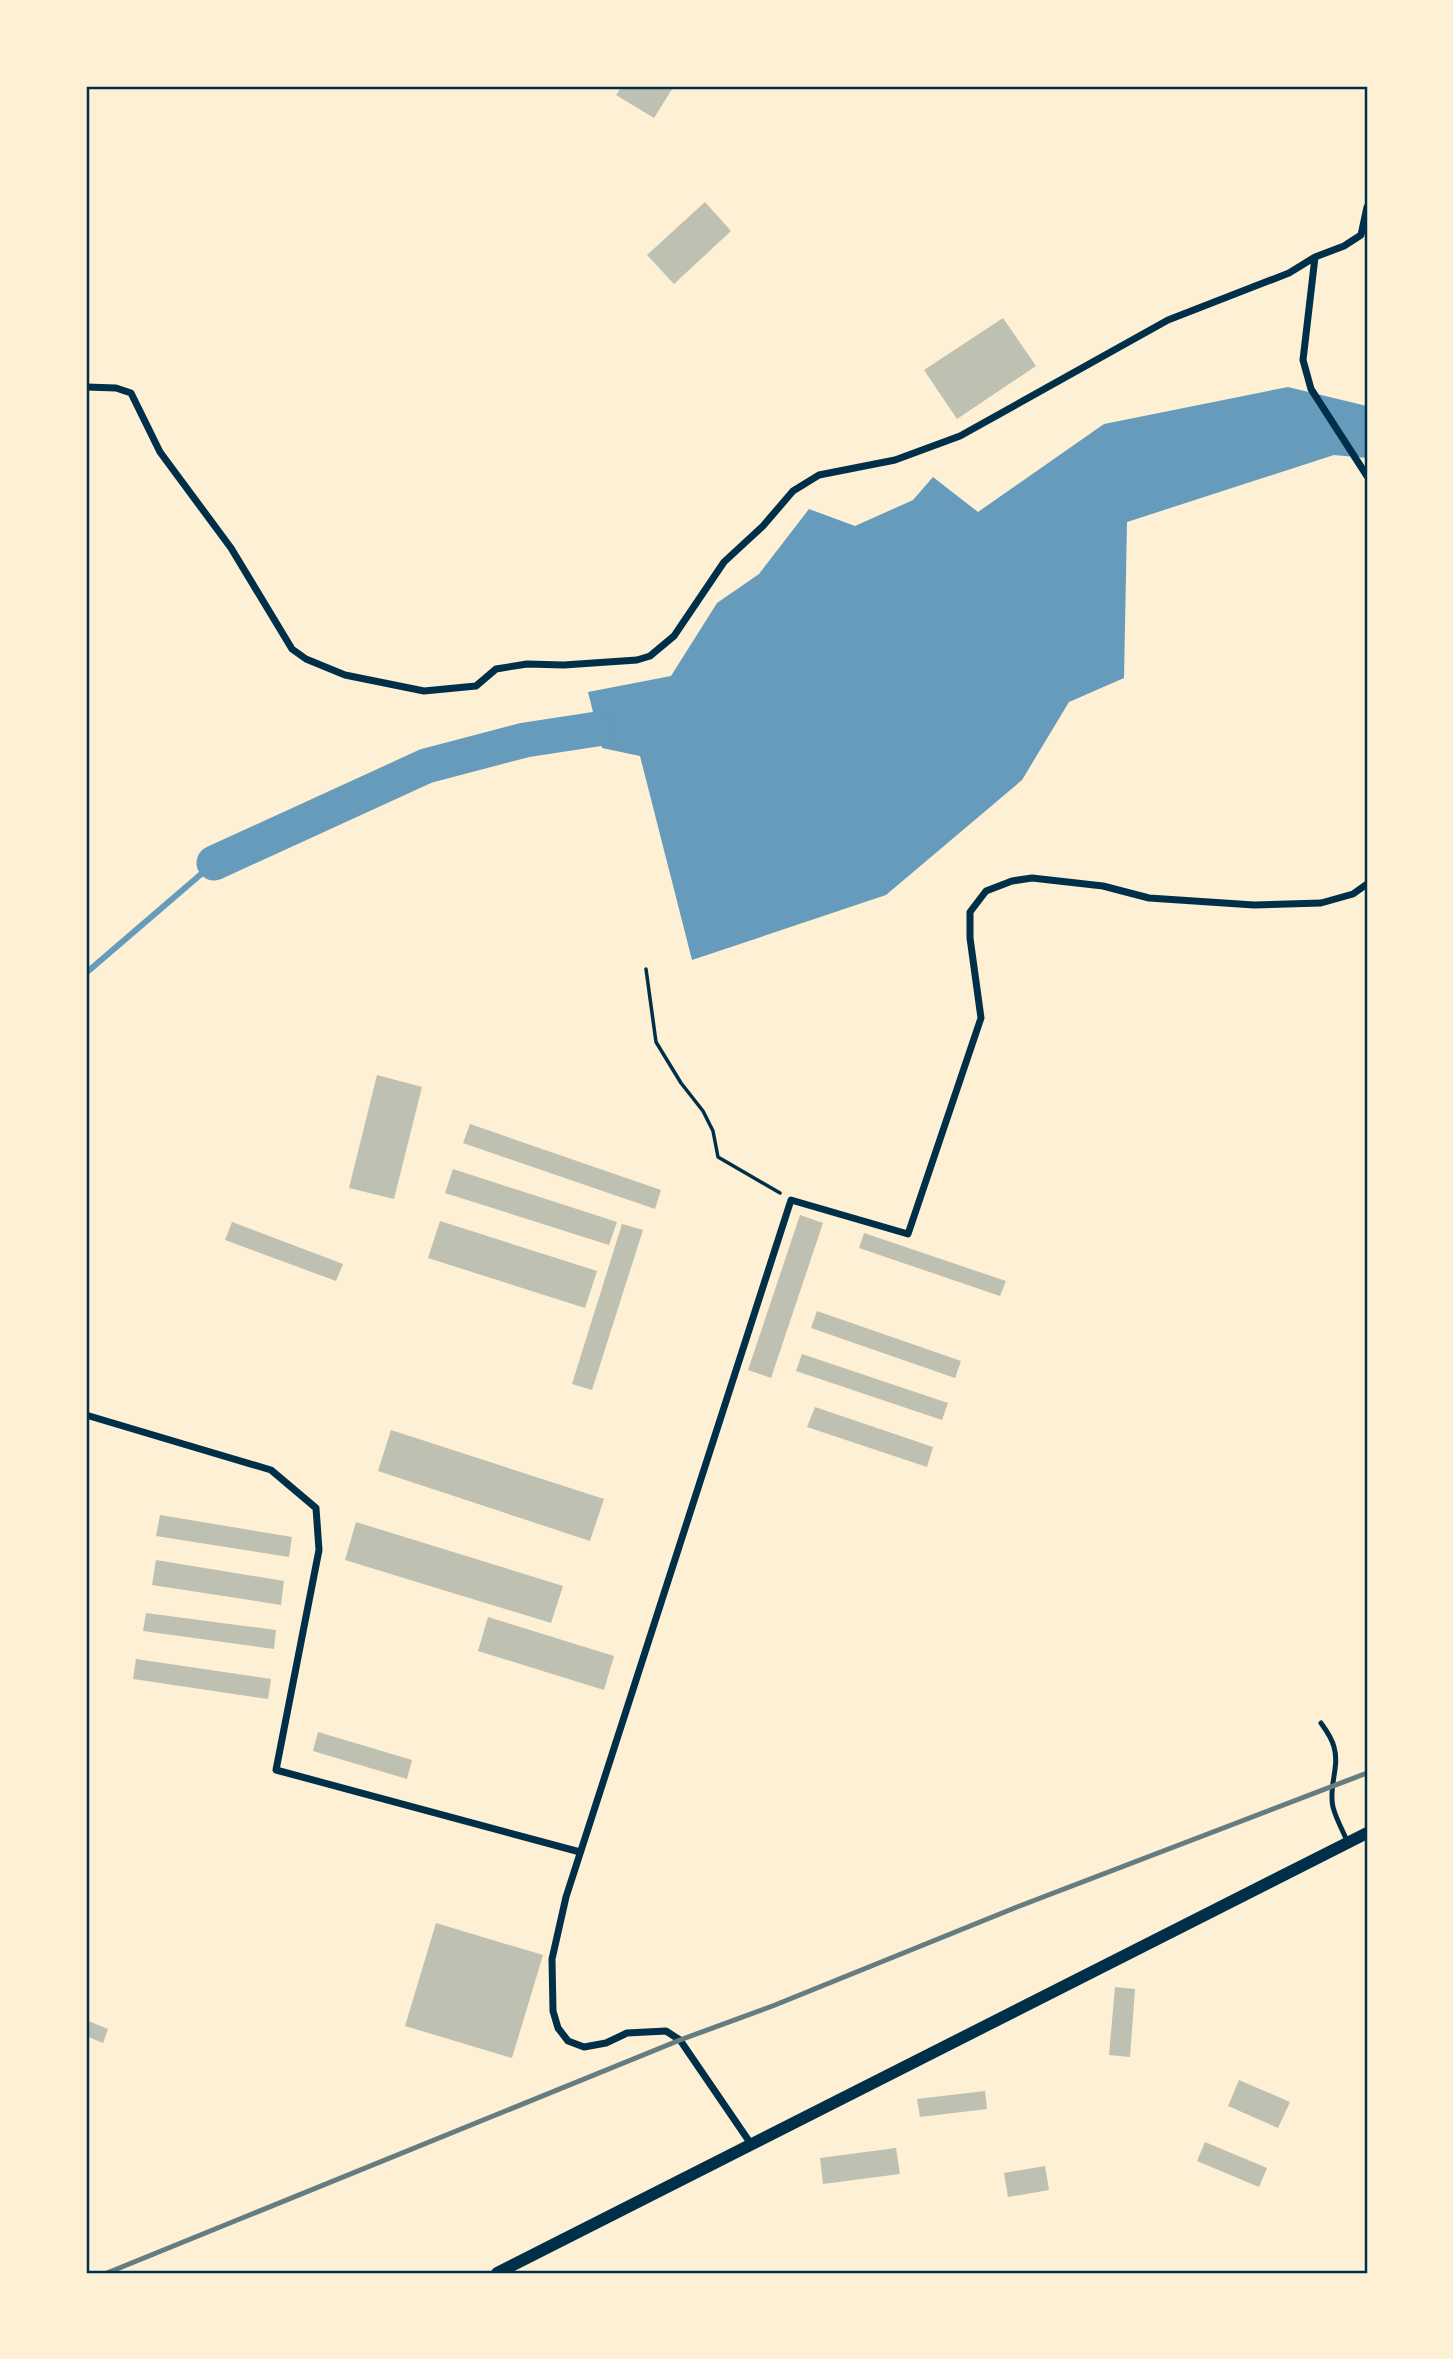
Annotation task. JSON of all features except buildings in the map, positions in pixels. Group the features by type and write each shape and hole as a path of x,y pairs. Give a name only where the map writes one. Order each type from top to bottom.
{"street":[{"path":"86,387 116,388 131,393 160,452 231,548 292,649 306,659 345,675 424,691 475,686 496,669 527,664 564,665 637,660 650,656 674,636 724,562 763,526 793,491 819,475 895,460 960,436 1168,320 1289,273 1315,257 1344,246 1361,235 1367,207"},
{"path":"1315,257 1303,360 1311,389 1367,476"},
{"path":"751,2144 680,2040 666,2031 627,2033 606,2043 584,2047 568,2040 558,2028 552,2011 552,1959 566,1897 580,1852 791,1200 908,1234 981,1018 970,938 970,912 986,891 1012,881 1032,878 1103,886 1149,898 1254,905 1321,903 1353,894 1367,884"},
{"path":"86,1415 271,1470 316,1508 319,1550 276,1770 580,1852"},
{"path":"497,2273 1367,1833"}],"lane":[{"path":"1321,1723 1335,1750 1333,1807 1348,1843"}],"path":[{"path":"646,969 656,1042 681,1083 703,1111 713,1130 718,1157 791,1200"}],"water":[{"path":"1288,387 1367,406 1367,458 1334,455 1127,522 1124,678 1069,702 1022,780 886,895 692,960 640,756 602,748 588,692 671,676 717,603 759,574 809,509 855,526 913,500 933,477 978,512 1104,424"}],"waterway":[{"path":"214,863 426,766 525,740 597,729"},
{"path":"86,973 214,863"}],"railway":[{"path":"107,2273 680,2040 1367,1773"}]}
